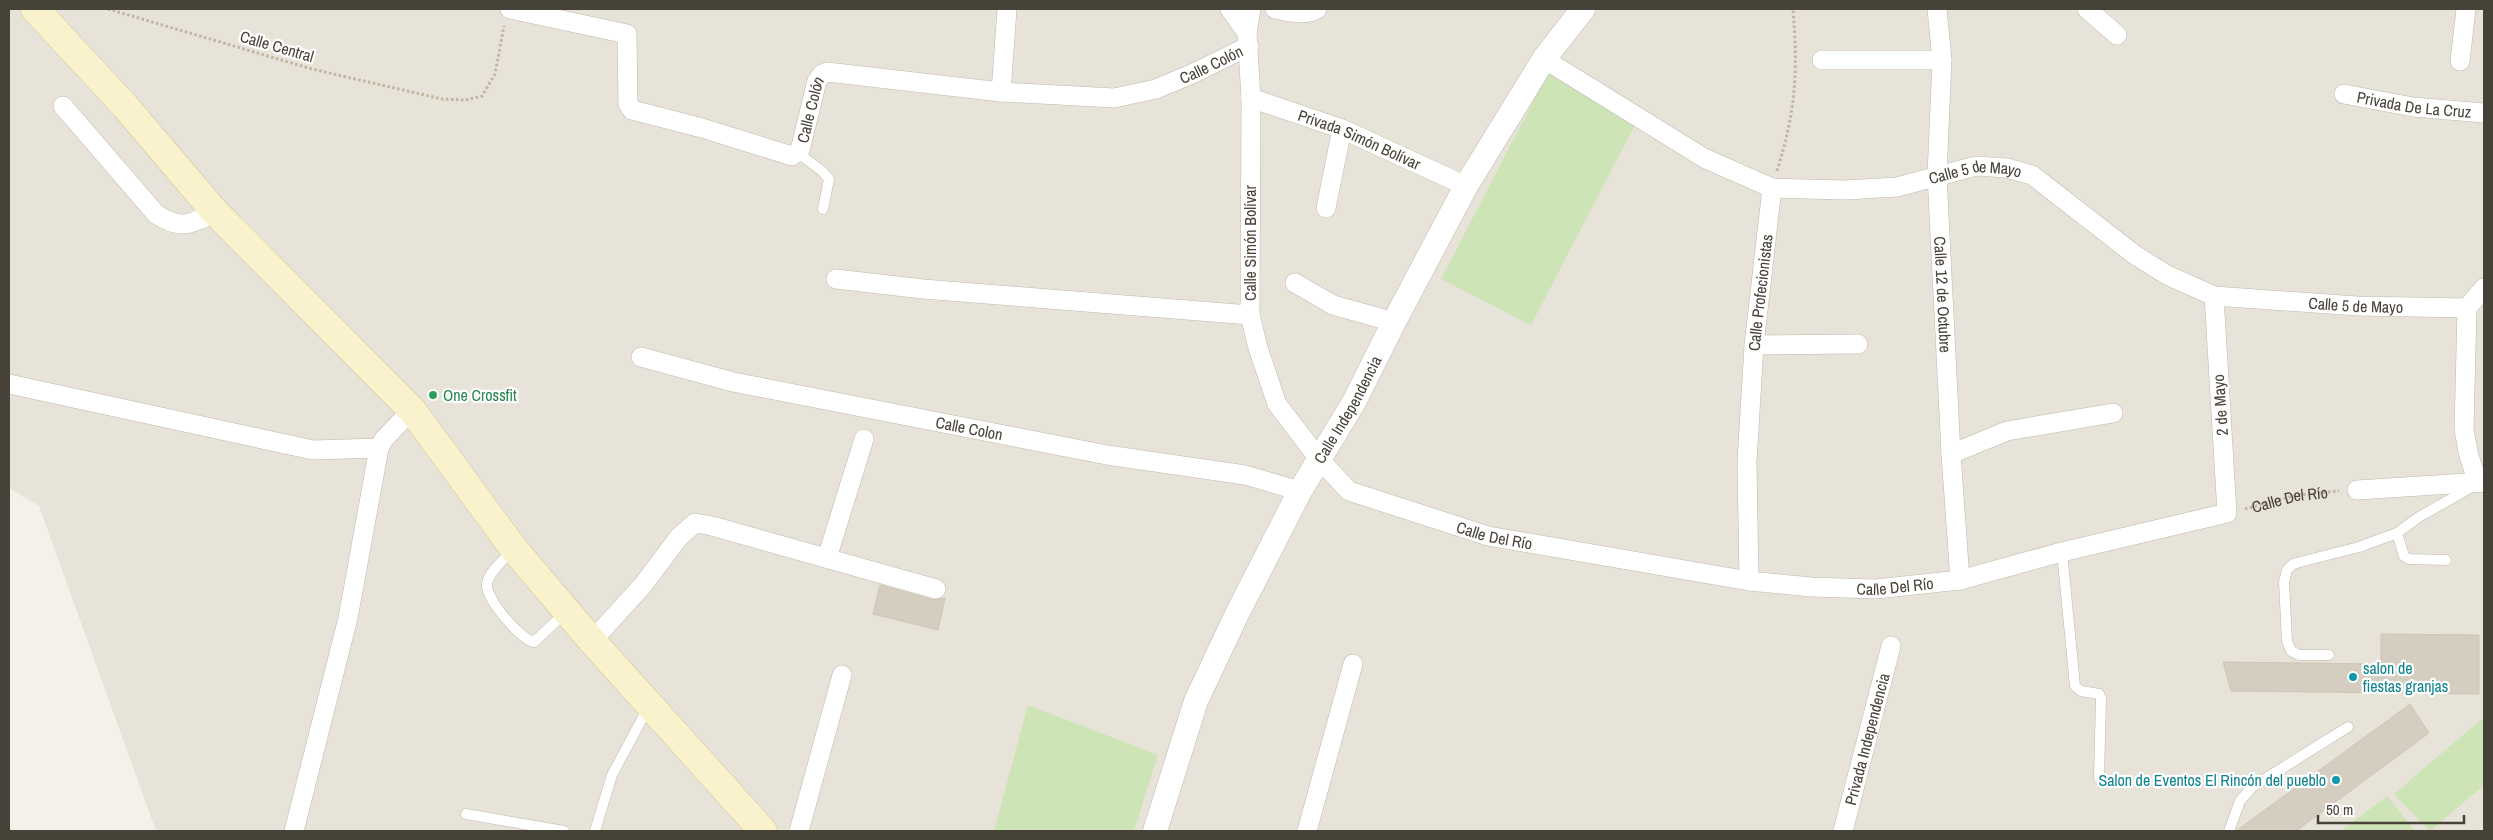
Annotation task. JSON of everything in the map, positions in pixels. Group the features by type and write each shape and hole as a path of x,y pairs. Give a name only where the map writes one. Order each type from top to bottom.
{"main road":[{"path":"36,9 125,106 215,212 412,410 514,548 566,611 763,831"}],"street":[{"path":"1001,92 1007,9"},
{"path":"1230,9 1248,39"},
{"name":"Calle Simón Bolívar","path":"1250,9 1248,39 1250,98 1250,315 1258,348 1277,404 1319,459"},
{"path":"1275,9 1294,12 1312,12 1317,9"},
{"name":"Calle Independencia","path":"1155,831 1196,701 1237,614 1300,491 1354,402 1466,186 1544,58 1583,9"},
{"name":"Calle 12 de Octubre","path":"1937,9 1942,60 1937,175 1951,454 1960,580"},
{"path":"2088,9 2117,35"},
{"path":"2460,61 2466,9"},
{"name":"Calle Colón","path":"508,13 627,34 628,104 632,110 702,128 792,156 798,153 817,81 826,72 1001,92 1114,98 1156,89 1194,73 1248,39"},
{"name":"Calle 5 de Mayo","path":"1544,58 1704,158 1772,188 1845,190 1896,187 1976,166 2007,168 2026,173 2134,256 2214,296 2357,306 2467,308"},
{"path":"1822,60 1942,60"},
{"name":"Privada De La Cruz","path":"2344,94 2413,107 2484,113"},
{"name":"Privada Simón Bolívar","path":"1250,98 1342,129 1466,186"},
{"path":"63,106 156,214 169,222 183,225 195,223 215,212"},
{"path":"1326,208 1342,129"},
{"name":"Calle Profecionistas","path":"1749,581 1747,462 1754,346 1772,188"},
{"path":"836,279 923,290 1250,315"},
{"path":"1294,283 1333,305 1394,322"},
{"path":"2357,490 2481,483 2469,456 2464,430 2467,308 2484,288"},
{"name":"2 de Mayo","path":"2214,296 2227,513"},
{"path":"1754,346 1858,344"},
{"name":"Calle Colon","path":"641,357 733,382 1107,455 1245,475 1300,491"},
{"path":"9,384 313,450 379,448"},
{"path":"294,831 348,618 379,448 384,439 412,410"},
{"path":"1951,454 2007,431 2113,412"},
{"path":"827,558 864,439"},
{"name":"Calle Del Río","path":"1319,459 1349,491 1488,536 1749,581 1811,587 1876,589 1960,580 2062,552 2227,513"},
{"path":"592,640 643,585 679,536 695,523 712,526 936,589"},
{"name":"Privada Independencia","path":"1843,831 1891,646"},
{"path":"1307,831 1353,664"},
{"path":"799,831 842,675"}],"lane":[{"path":"798,153 822,171 829,179 823,209"},
{"path":"2330,655 2299,655 2291,650 2287,641 2284,582 2287,570 2293,564 2304,560 2359,547 2397,533 2419,517 2481,483"},
{"path":"2397,533 2404,556 2409,559 2446,560"},
{"path":"514,548 488,578 486,585 488,596 516,630 522,637 534,642 566,611"},
{"path":"2062,552 2074,686 2081,691 2098,694 2101,698 2098,778"},
{"path":"595,831 612,775 649,705"},
{"path":"2229,831 2240,801 2252,787 2348,727"},
{"path":"466,814 564,831"}],"path":[{"name":"Calle Central","path":"108,9 312,69 442,99 475,99 488,88 497,67 508,13"},
{"path":"1772,188 1794,107 1797,57 1793,9"},
{"name":"Calle Del Río","path":"2227,513 2297,495 2357,490"}],"shaded area":[{"path":"9,9 2484,9 2484,831 156,831 39,506 9,488"}],"green space":[{"path":"1548,73 1638,119 1531,325 1441,279"},
{"path":"1028,705 1158,755 1134,831 994,831"},
{"path":"2484,717 2484,785 2430,831 2394,794"},
{"path":"2387,796 2415,831 2341,831"}],"building":[{"path":"880,585 933,600 945,598 938,630 873,614"},
{"name":"salon de fiestas granjas","path":"2381,634 2479,635 2479,694 2231,691 2223,662 2381,664"},
{"name":"Salon de Eventos El Rincón del pueblo","path":"2410,704 2429,733 2296,831 2236,831"}],"place":[{"name":"One Crossfit","path":"433,395"},
{"name":"salon de fiestas granjas","path":"2353,677"},
{"name":"Salon de Eventos El Rincón del pueblo","path":"2336,780"}]}
